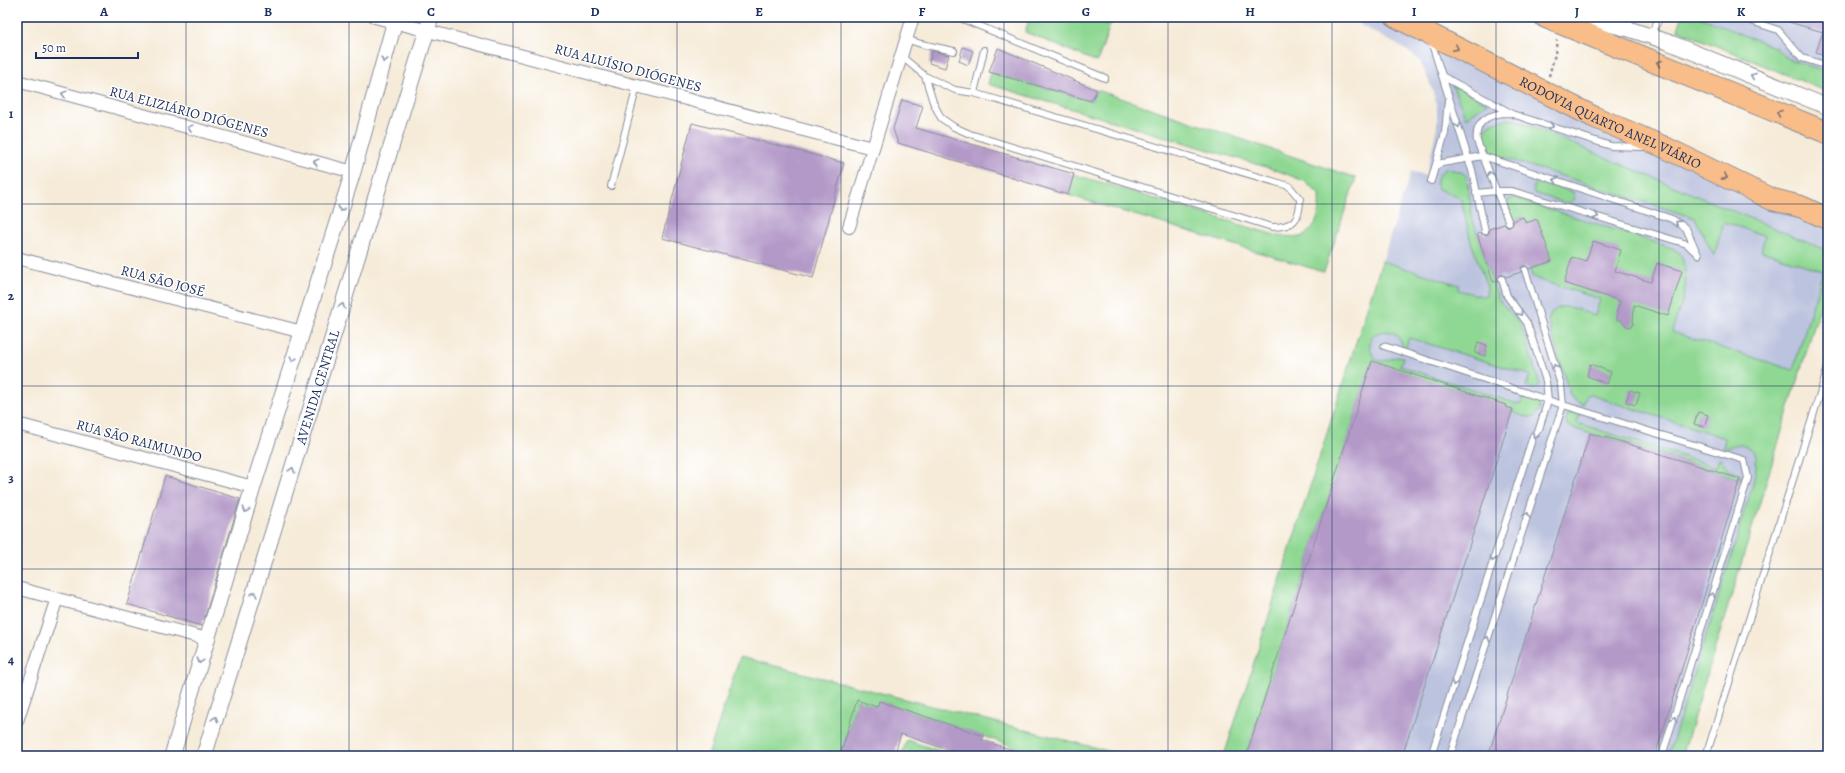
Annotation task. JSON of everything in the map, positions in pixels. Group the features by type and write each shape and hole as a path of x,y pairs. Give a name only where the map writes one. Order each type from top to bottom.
{"highway":[{"name":"RODOVIA QUARTO ANEL VIÁRIO","path":"1396,17 1594,117 1664,147 1771,199 1802,207 1828,219"},
{"path":"1552,20 1819,129 1828,137"},
{"path":"1771,199 1828,202"}],"street":[{"name":"RUA ALUÍSIO DIÓGENES","path":"375,17 428,24 637,86 872,148"},
{"path":"849,227 913,17"},
{"path":"1580,17 1650,36 1828,107"},
{"path":"172,756 302,332 353,172 395,20"},
{"name":"AVENIDA CENTRAL","path":"204,756 428,24"},
{"name":"RUA ELIZIÁRIO DIÓGENES","path":"17,81 353,172"},
{"name":"RUA SÃO JOSÉ","path":"17,258 302,332"},
{"name":"RUA SÃO RAIMUNDO","path":"17,424 254,487"},
{"path":"17,588 207,639"},
{"path":"17,721 57,598"}],"lane":[{"path":"958,17 1106,78"},
{"path":"1650,36 1660,17"},
{"path":"1739,17 1778,30 1802,58 1828,66"},
{"path":"1429,34 1469,159 1485,231"},
{"path":"906,39 921,44 954,51"},
{"path":"974,93 984,50"},
{"path":"901,56 925,76 955,90 974,93 1289,186 1300,199 1300,209 1296,220 1285,227 1272,227 970,134 954,127 941,118 933,102 925,76"},
{"path":"1442,76 1509,113 1611,146 1664,147"},
{"path":"611,186 637,86"},
{"path":"1432,181 1447,117 1448,94"},
{"path":"1509,113 1498,113 1483,120 1478,129 1477,141 1509,223"},
{"path":"1436,166 1442,162 1483,156 1672,219 1686,228 1698,256 1687,244 1512,191 1476,193"},
{"path":"1450,756 1563,405 1561,385 1525,270"},
{"path":"1430,756 1533,436 1539,429 1548,400 1546,381 1527,322 1507,296 1502,279"},
{"path":"1384,346 1563,405 1744,460 1748,478 1662,756"},
{"path":"1706,756 1828,368"}],"path":[{"path":"1544,92 1555,54 1552,20"}],"shaded area":[{"path":"1364,17 1376,17 1828,226 1828,281 1682,756 1224,756 1411,171 1426,176 1437,127 1437,106 1431,86 1420,61 1405,49 1360,25"},
{"path":"1682,17 1828,17 1828,92 1678,30"}],"green space":[{"path":"1030,17 1086,17 1106,25 1109,17 1113,17 1097,62 1025,32"},
{"path":"1682,17 1700,17 1776,48 1786,58 1828,72 1828,92 1678,30"},
{"path":"991,73 1091,101 1097,90 1356,178 1324,272 1068,195 1073,174 1278,236 1302,237 1312,228 1319,214 1319,194 1304,181 1276,170 988,84"},
{"path":"1452,85 1487,103 1466,118"},
{"path":"1511,119 1828,251 1828,281 1682,756 1668,756 1739,532 1739,527 1755,474 1756,457 1754,452 1745,445 1740,444 1725,449 1723,448 1725,438 1587,394 1583,405 1573,399 1570,395 1548,320 1552,313 1562,307 1568,307 1595,316 1600,299 1539,280 1532,276 1530,269 1552,261 1523,217 1513,220 1507,205 1508,200 1515,198 1672,248 1680,253 1686,274 1686,283 1682,302 1672,332 1793,370 1823,271 1761,251 1765,236 1724,222 1714,256 1695,218 1492,154 1485,140 1484,134 1486,129 1495,122"},
{"path":"1447,168 1463,173 1467,177 1472,217 1498,299 1521,325 1540,385 1534,389 1526,386 1530,375 1409,338 1406,347 1402,345 1397,335 1392,333 1382,332 1373,336 1370,345 1371,351 1377,360 1381,361 1403,357 1400,366 1520,405 1524,396 1536,400 1539,403 1540,410 1534,417 1523,416 1508,409 1505,405 1372,362 1246,756 1224,756 1382,261 1459,285 1458,290 1486,297 1487,287 1470,239 1462,202 1458,197 1438,189 1437,186 1438,177"},
{"path":"1537,181 1573,192 1574,199 1568,204 1534,193 1533,188"},
{"path":"1575,412 1580,414 1577,423 1716,467 1719,459 1722,460 1728,470 1742,475 1741,479 1607,437 1606,438 1572,428 1567,425 1566,420 1567,415"},
{"path":"740,657 1128,756 1042,756 879,701 877,707 857,700 840,756 708,756"},
{"path":"907,740 955,756 901,755"}],"building":[{"path":"1783,17 1828,17 1828,56 1816,52 1823,32 1782,20"},
{"path":"963,47 973,51 968,65 959,61"},
{"path":"998,48 1097,90 1091,101 989,72"},
{"path":"932,51 949,55 945,68 929,63"},
{"path":"902,100 923,106 916,128 1074,174 1068,195 898,143 893,129"},
{"path":"692,123 844,163 813,278 662,238"},
{"path":"1523,217 1526,223 1537,219 1552,261 1529,269 1526,266 1523,266 1521,272 1506,277 1500,275 1498,281 1493,282 1477,234 1481,233 1486,235 1489,233 1489,229 1504,224 1507,227 1510,227 1513,224 1513,221"},
{"path":"1593,241 1621,250 1615,271 1651,282 1657,263 1682,271 1668,316 1634,305 1633,324 1631,327 1626,326 1621,320 1617,320 1617,311 1620,301 1564,283 1572,257 1586,261"},
{"path":"1478,342 1487,345 1485,356 1475,353"},
{"path":"1372,361 1506,405 1505,407 1513,409 1402,756 1246,756"},
{"path":"1590,364 1611,372 1607,384 1587,376"},
{"path":"1630,390 1640,393 1636,405 1626,402"},
{"path":"1698,412 1708,415 1704,427 1694,424"},
{"path":"1590,433 1740,479 1655,756 1488,756"},
{"path":"165,476 240,499 202,626 127,604"},
{"path":"857,700 877,707 879,701 984,736 982,740 1025,754 1024,756 966,756 901,734 894,756 840,756"}]}
